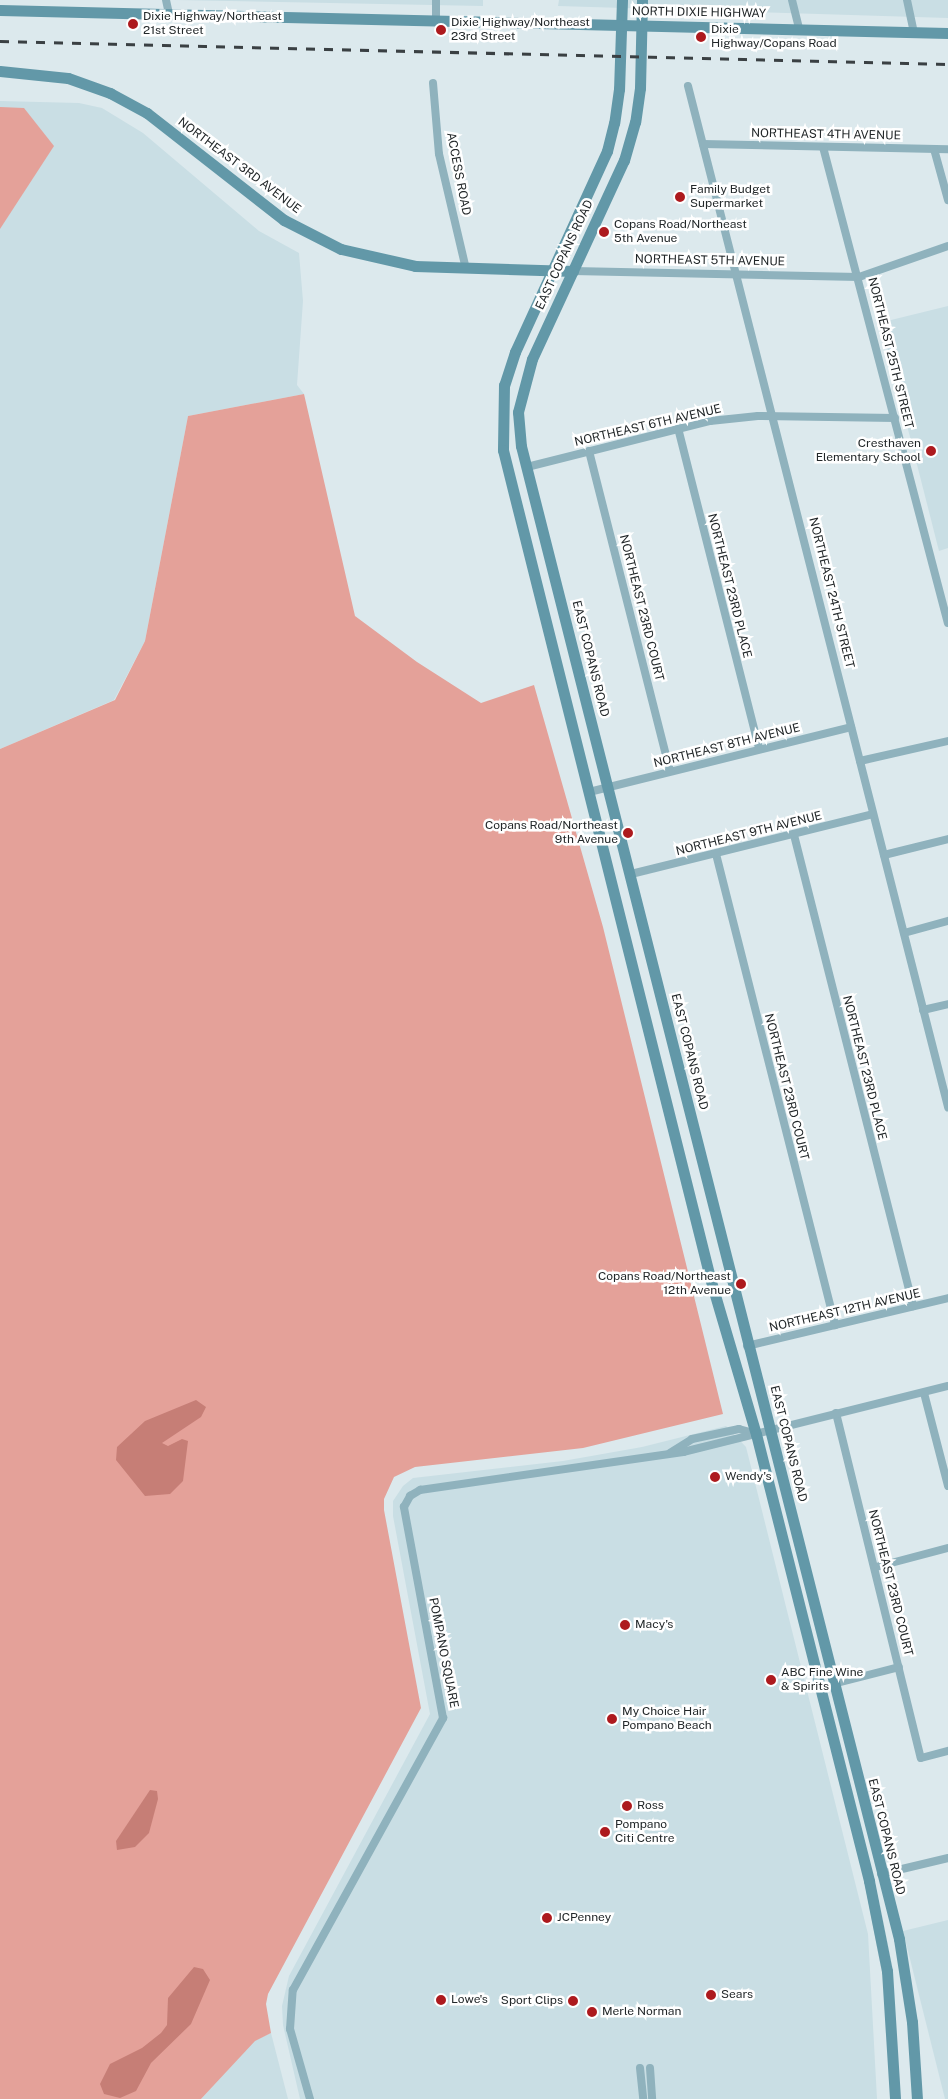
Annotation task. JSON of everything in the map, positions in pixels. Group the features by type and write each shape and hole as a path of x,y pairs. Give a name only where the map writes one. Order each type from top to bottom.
{"main road":[{"path":"622,0 622,25"},
{"path":"641,26 642,0"},
{"name":"NORTH DIXIE HIGHWAY","path":"0,10 948,33"},
{"name":"EAST COPANS ROAD","path":"622,25 619,89 606,151 552,271 504,385 503,450 710,1278 756,1434 870,1881 885,1959 895,2099"},
{"name":"EAST COPANS ROAD","path":"641,26 640,88 635,124 624,160 532,359 522,389 518,412 527,467 747,1346 899,1939 909,1995 917,2099"},
{"name":"NORTHEAST 3RD AVENUE","path":"0,71 68,78 110,93 155,119 284,220 341,250 407,264 466,269"},
{"name":"NORTHEAST 5TH AVENUE","path":"466,269 573,271"},
{"path":"816,1669 833,1684"},
{"path":"822,1692 839,1706"},
{"path":"885,1959 901,1988 909,1995"}],"street":[{"path":"166,0 169,14"},
{"path":"436,0 436,21"},
{"path":"792,0 799,29"},
{"path":"907,0 914,32"},
{"name":"ACCESS ROAD","path":"433,83 440,154 466,269"},
{"name":"NORTHEAST 24TH STREET","path":"688,86 923,1010 946,1091 948,1107"},
{"name":"NORTHEAST 4TH AVENUE","path":"703,144 948,149"},
{"name":"NORTHEAST 25TH STREET","path":"823,146 944,593 948,623"},
{"path":"934,149 948,200"},
{"name":"NORTHEAST 5TH AVENUE","path":"573,271 736,277 859,277 948,246"},
{"name":"NORTHEAST 6TH AVENUE","path":"527,467 678,428 728,418 772,416 896,418"},
{"name":"NORTHEAST 23RD PLACE","path":"678,428 759,749"},
{"name":"NORTHEAST 23RD COURT","path":"589,451 670,771"},
{"name":"NORTHEAST 8TH AVENUE","path":"589,792 851,727"},
{"path":"860,761 948,740"},
{"name":"NORTHEAST 9TH AVENUE","path":"630,874 873,814"},
{"name":"NORTHEAST 23RD PLACE","path":"794,835 912,1306"},
{"path":"884,855 948,839"},
{"name":"NORTHEAST 23RD COURT","path":"716,854 835,1325"},
{"path":"904,933 948,921"},
{"path":"923,1010 948,1004"},
{"name":"NORTHEAST 12TH AVENUE","path":"747,1346 948,1298"},
{"name":"POMPANO SQUARE","path":"310,2099 290,2030 293,1990 443,1718 404,1507 410,1496 420,1490 670,1453 742,1440 770,1430 948,1386"},
{"path":"924,1393 948,1486"},
{"name":"NORTHEAST 23RD COURT","path":"836,1413 876,1567 921,1758 948,1751"},
{"name":"POMPANO SQUARE","path":"670,1453 692,1439 739,1429 756,1434"},
{"path":"876,1567 948,1548"},
{"path":"833,1684 899,1667"},
{"path":"881,1874 948,1858"},
{"path":"640,2068 643,2099"},
{"path":"650,2068 652,2099"}],"shaded area":[{"path":"175,0 483,0 483,6"},
{"path":"559,0 948,0 948,18 558,6"},
{"path":"0,101 79,103 102,108 143,133 259,231 299,253 303,301 297,385 304,394 188,416 145,641 114,700 0,749"},
{"path":"0,107 24,108 54,146 0,229"},
{"name":"Cresthaven Elementary School","path":"948,306 948,548 939,551 883,331 887,321"},
{"path":"304,394 355,616 417,662 481,703 534,685 603,927 723,1414 583,1448 415,1467 394,1477 384,1499 384,1510 421,1708 268,1994 266,2004 271,2033 255,2041 201,2099 0,2099 0,749 115,700 145,641 188,416"},
{"path":"196,1400 206,1407 201,1417 162,1443 168,1446 182,1439 188,1441 183,1481 170,1494 145,1496 116,1460 117,1447 145,1421"},
{"name":"Pompano Citi Centre","path":"726,1426 746,1447 868,1934 877,2099 300,2099 283,2025 282,2006 289,1976 430,1714 393,1516 393,1501 403,1486 413,1478 563,1461 642,1447"},
{"path":"150,1790 157,1791 158,1799 149,1833 135,1847 117,1850 116,1841"},
{"path":"948,1920 948,2099 945,2099 903,1931"},
{"path":"194,1967 203,1969 210,1980 191,2024 151,2063 136,2091 120,2098 104,2094 100,2084 110,2064 142,2048 161,2033 167,2025 168,1998"},
{"path":"271,2033 288,2099 201,2099 255,2040"}],"railway":[{"path":"0,41 948,64"}],"place":[{"name":"Dixie Highway/Northeast 21st Street","path":"133,24"},
{"name":"Dixie Highway/Northeast 23rd Street","path":"441,30"},
{"name":"Dixie Highway/Copans Road","path":"701,37"},
{"name":"Family Budget Supermarket","path":"680,197"},
{"name":"Copans Road/Northeast 5th Avenue","path":"604,232"},
{"name":"Cresthaven Elementary School","path":"931,451"},
{"name":"Copans Road/Northeast 9th Avenue","path":"628,833"},
{"name":"Copans Road/Northeast 12th Avenue","path":"741,1284"},
{"name":"Wendy's","path":"715,1477"},
{"name":"Macy's","path":"625,1625"},
{"name":"ABC Fine Wine & Spirits","path":"771,1680"},
{"name":"My Choice Hair Pompano Beach","path":"612,1719"},
{"name":"Ross","path":"627,1806"},
{"name":"Pompano Citi Centre","path":"605,1832"},
{"name":"JCPenney","path":"547,1918"},
{"name":"Sears","path":"711,1995"},
{"name":"Lowe's","path":"441,2000"},
{"name":"Sport Clips","path":"573,2001"},
{"name":"Merle Norman","path":"592,2012"}]}
